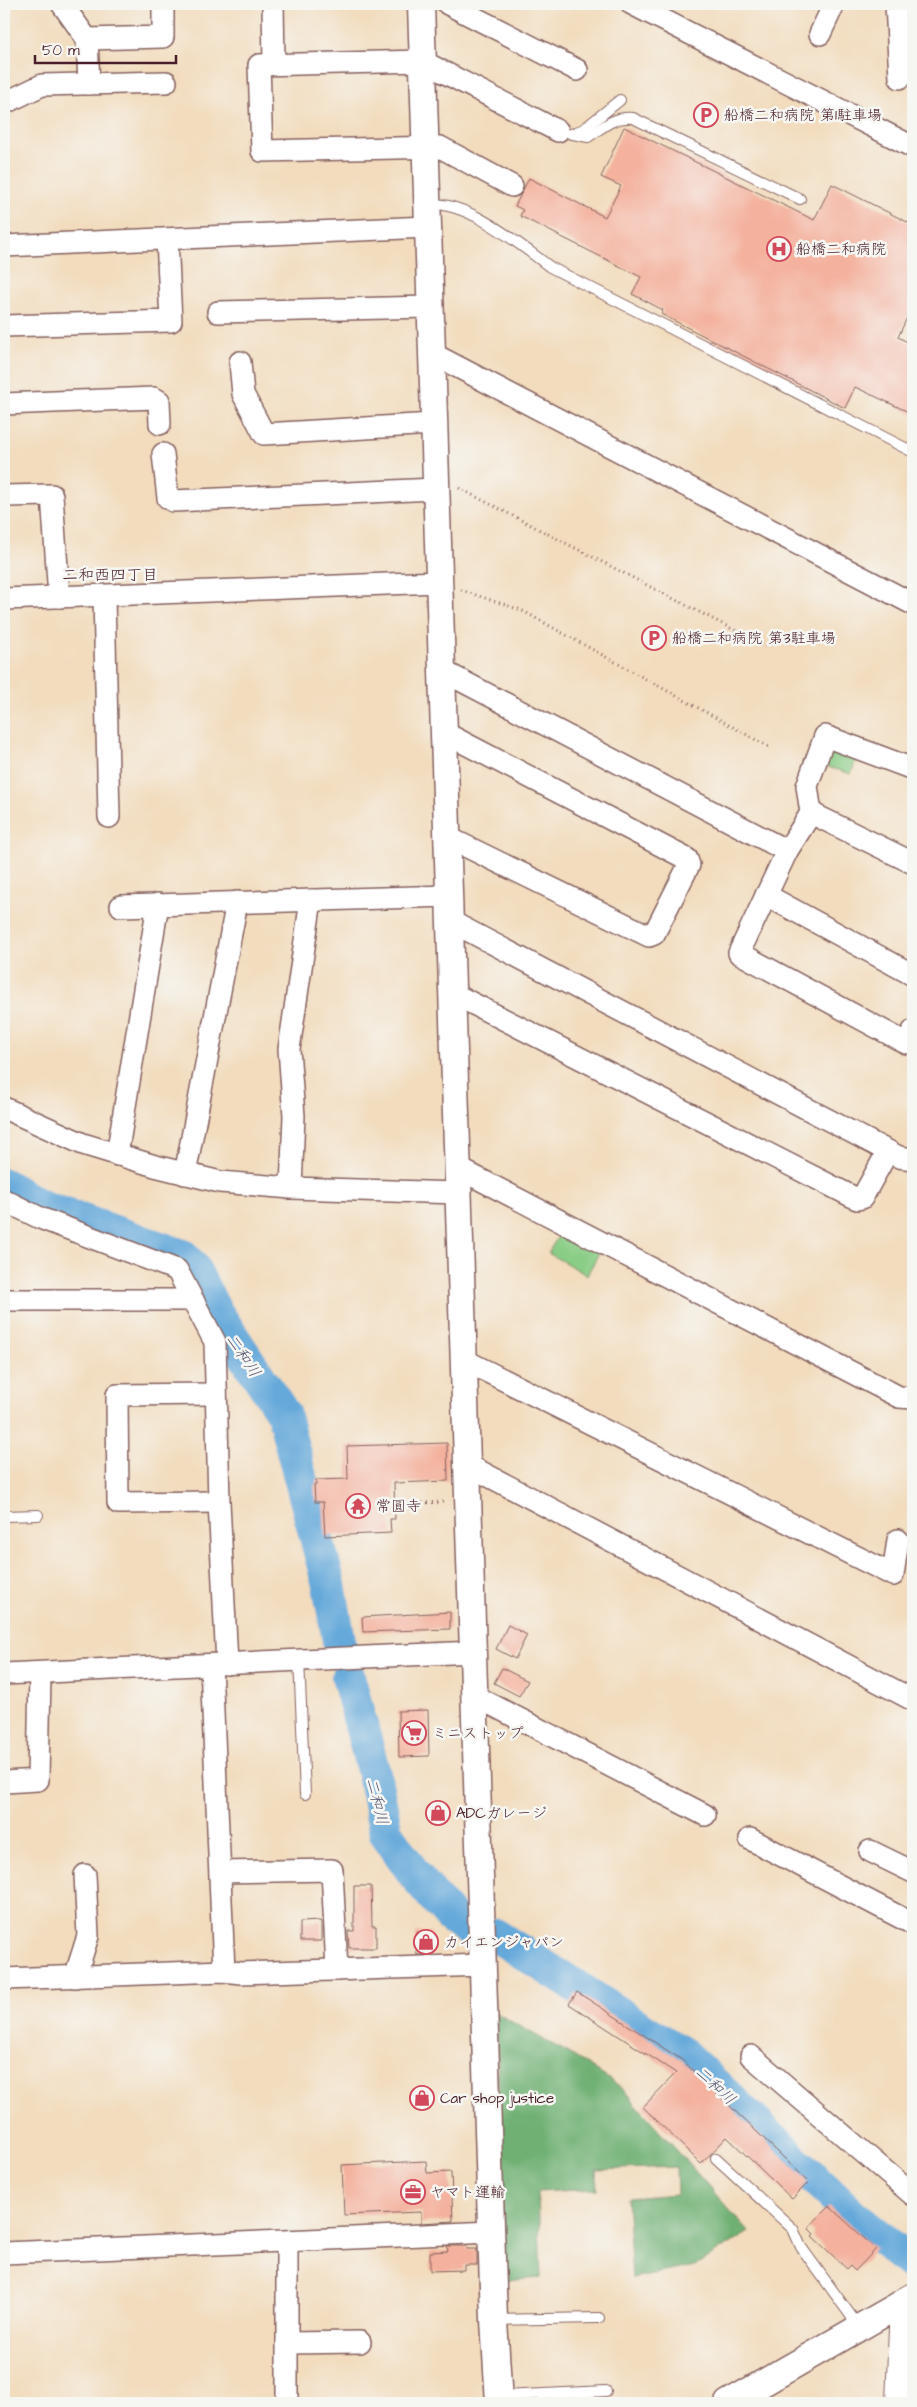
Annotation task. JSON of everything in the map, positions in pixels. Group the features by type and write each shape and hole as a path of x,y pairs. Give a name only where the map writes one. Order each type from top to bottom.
{"main road":[{"path":"900,2403 909,2300"}],"street":[{"path":"62,4 87,39 89,84"},
{"path":"87,39 163,37 163,4"},
{"path":"273,4 274,64"},
{"path":"421,4 426,216 468,1465 494,2320 499,2400"},
{"path":"448,4 577,70"},
{"path":"632,4 913,147"},
{"path":"820,34 834,4"},
{"path":"891,7 900,78"},
{"path":"512,186 440,147 262,151 259,65 422,61 565,133"},
{"path":"9,101 42,85 166,82"},
{"path":"4,246 167,239 426,216"},
{"path":"4,326 171,321 167,239"},
{"path":"218,312 429,306"},
{"path":"431,353 913,604"},
{"path":"240,362 243,394 264,434 433,424"},
{"path":"4,404 154,398 159,401 160,424"},
{"path":"164,454 168,498 173,501 435,483"},
{"path":"4,496 52,495 59,597"},
{"path":"4,599 438,583"},
{"path":"104,596 109,817"},
{"path":"441,670 786,851"},
{"path":"443,732 687,859 689,865 654,934 649,936 447,837"},
{"path":"913,770 825,736 807,786 811,813 786,851 739,953 906,1042 913,1031"},
{"path":"811,813 913,863"},
{"path":"766,895 913,975"},
{"path":"121,906 449,896"},
{"path":"291,1188 294,1116 290,1048 311,900"},
{"path":"185,1174 237,902"},
{"path":"116,1155 158,904"},
{"path":"450,921 888,1152 900,1157 913,1159"},
{"path":"452,993 857,1199 862,1198 888,1152"},
{"path":"4,1108 48,1130 116,1155 220,1182 291,1188 458,1180 900,1397 913,1398"},
{"path":"4,1200 40,1218 177,1270 215,1342 219,1502 221,1872 224,1971"},
{"path":"4,1300 194,1300"},
{"path":"464,1360 893,1575 898,1540"},
{"path":"216,1394 117,1395 118,1503 219,1502"},
{"path":"468,1465 913,1700"},
{"path":"4,1674 474,1652"},
{"path":"4,1782 38,1780 40,1673"},
{"path":"475,1696 705,1815"},
{"path":"750,1839 913,1924"},
{"path":"870,1851 913,1872"},
{"path":"221,1872 332,1870 337,1970"},
{"path":"75,1976 88,1936 86,1874"},
{"path":"4,1979 224,1971 241,1973 484,1965"},
{"path":"751,2056 913,2195"},
{"path":"4,2253 492,2232"},
{"path":"287,2242 287,2403"},
{"path":"728,2403 909,2300"},
{"path":"287,2343 360,2342"}],"lane":[{"path":"565,133 584,129 620,100"},
{"path":"565,133 588,138 613,120 622,117 633,118 800,200"},
{"path":"426,216 440,203 454,206 514,240 550,266 913,452"},
{"path":"4,1516 38,1515"},
{"path":"300,1660 305,1794"},
{"path":"716,2158 793,2229 801,2247 860,2328"},
{"path":"494,2320 599,2318"},
{"path":"499,2400 606,2391"}],"path":[{"path":"435,483 767,647"},
{"path":"438,583 521,610 769,747"},
{"path":"397,1504 443,1502"}],"green space":[{"path":"828,749 858,752 851,774 825,766"},
{"path":"562,1230 600,1251 587,1275 548,1253"},
{"path":"496,2013 575,2057 621,2087 749,2232 695,2266 632,2278 627,2198 677,2194 676,2167 596,2170 597,2189 538,2192 541,2278 504,2281"}],"building":[{"path":"624,127 814,220 832,184 913,225 913,305 898,337 913,345 913,414 855,387 845,408 661,314 663,310 632,294 641,277 520,216 523,210 515,206 529,178 605,217 621,186 601,177"},
{"path":"447,1443 448,1481 394,1483 395,1519 390,1519 391,1533 325,1536 323,1502 315,1502 314,1485 316,1485 316,1480 348,1479 347,1446"},
{"path":"450,1612 450,1629 363,1632 362,1617"},
{"path":"508,1625 527,1635 515,1659 496,1649"},
{"path":"502,1668 528,1681 519,1696 494,1683"},
{"path":"428,1710 429,1756 399,1757 398,1711"},
{"path":"354,1886 371,1886 372,1926 376,1926 376,1948 349,1948 348,1931 354,1931"},
{"path":"321,1921 321,1941 300,1941 300,1922"},
{"path":"416,1932 431,1932 433,1954 417,1955"},
{"path":"577,1992 682,2060 809,2182 792,2199 727,2137 701,2164 643,2107 676,2073 569,2004"},
{"path":"426,2161 427,2173 451,2172 453,2221 421,2223 421,2212 344,2215 342,2165"},
{"path":"829,2206 876,2249 855,2271 850,2266 847,2269 812,2236 814,2234 808,2228"},
{"path":"447,2246 467,2246 467,2249 477,2249 477,2265 464,2265 464,2270 430,2271 430,2252 448,2251"}],"waterway":[{"name":"二和川","path":"4,1185 40,1206 183,1256 193,1268 214,1309 283,1413 329,1585 340,1646"},
{"name":"二和川","path":"348,1676 374,1774 386,1833 415,1875 450,1916 467,1928"},
{"name":"二和川","path":"495,1935 684,2055 857,2219 913,2265"}],"place":[{"name":"船橋二和病院 第1駐車場","path":"706,115"},
{"name":"船橋二和病院","path":"779,249"},
{"name":"船橋二和病院 第3駐車場","path":"654,638"},
{"name":"常圓寺","path":"358,1506"},
{"name":"ミニストップ","path":"414,1733"},
{"name":"ADCガレージ","path":"438,1813"},
{"name":"カイエンジャパン","path":"426,1942"},
{"name":"Car shop justice","path":"422,2098"},
{"name":"ヤマト運輸","path":"413,2192"}],"district":[{"name":"二和西四丁目","path":"110,574"}]}
